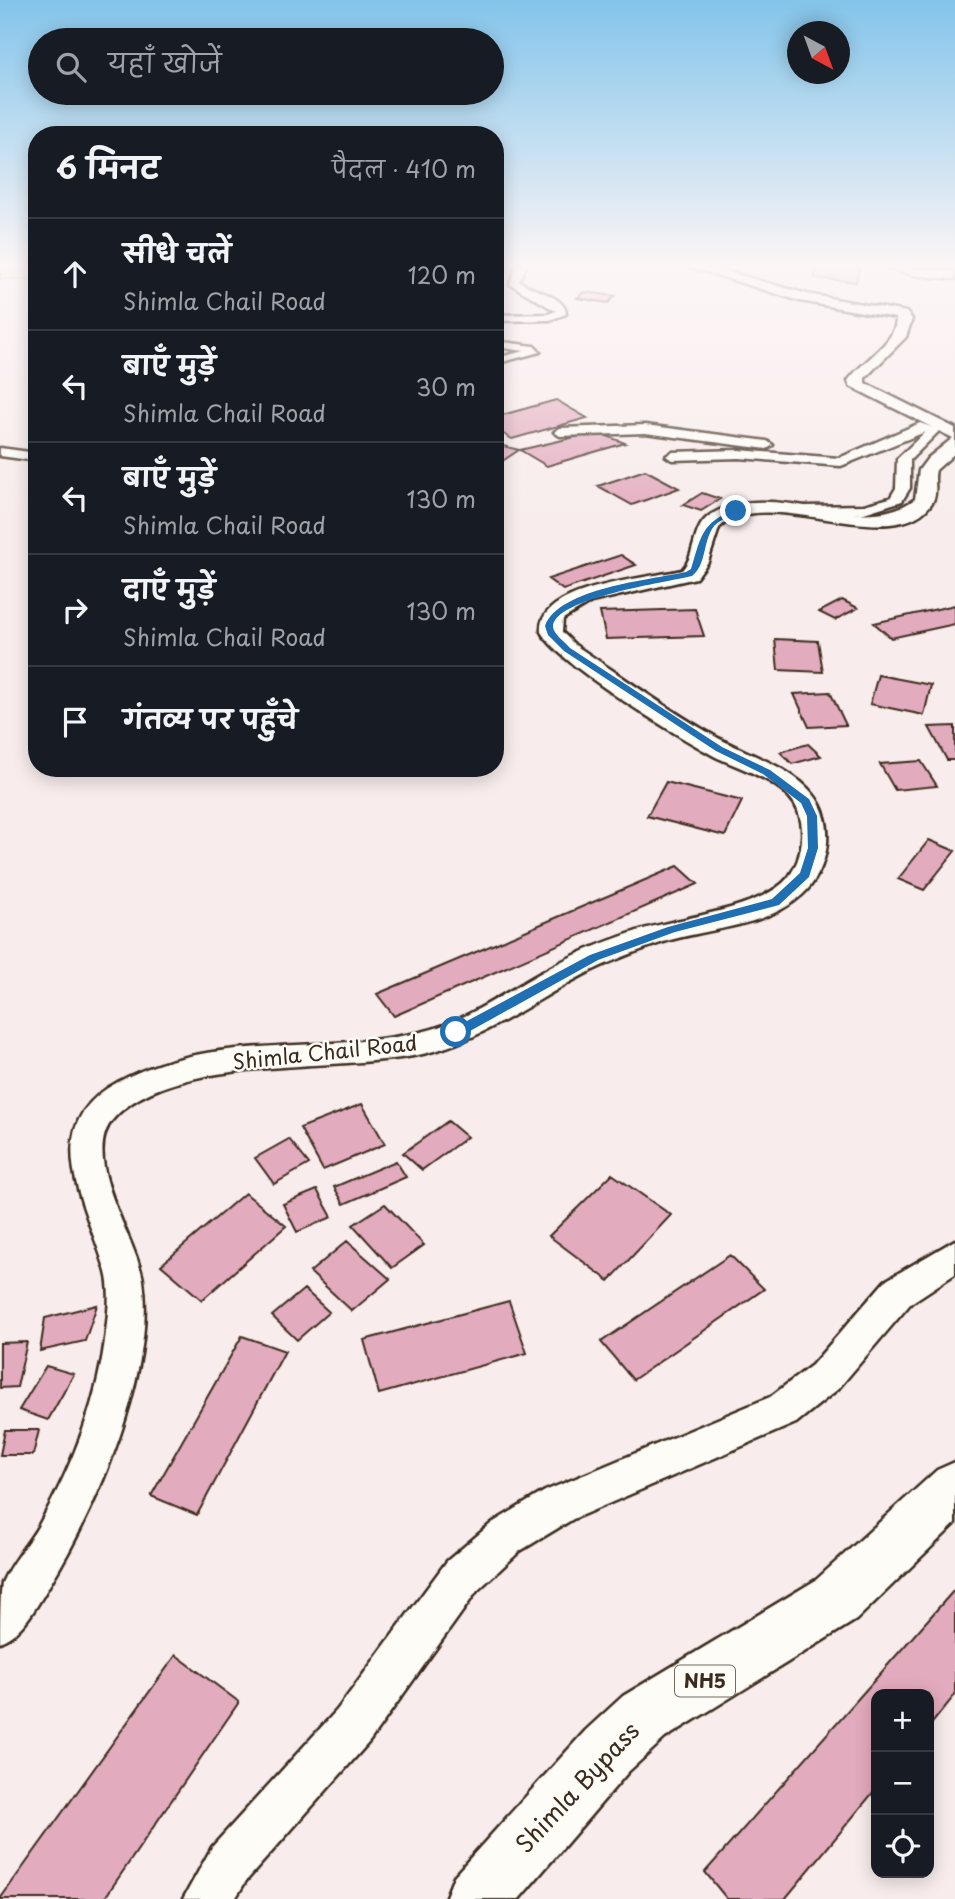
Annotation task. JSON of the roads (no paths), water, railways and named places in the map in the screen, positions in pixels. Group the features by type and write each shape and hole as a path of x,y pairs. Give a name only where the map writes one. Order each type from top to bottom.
{"highway":[{"name":"Shimla Bypass","path":"477,1899 607,1751 644,1717 796,1628 836,1600 955,1488"}],"main road":[{"path":"880,355 859,376 856,381 858,386 955,434"},
{"name":"Shimla Chail Road","path":"0,1621 34,1575 88,1474 106,1421 125,1341 126,1280 98,1199 88,1151 91,1128 102,1110 119,1094 150,1078 201,1065 399,1048 431,1041 456,1032 594,958 671,929 751,911 775,902 794,888 805,875 813,848 812,816 806,801 767,772 719,749 567,650 551,633 549,626 553,616 579,599 689,574 695,570 708,529 727,514 773,507 875,518 911,510 920,505 928,492 926,472 955,443"},
{"path":"207,1899 229,1864 353,1726 462,1576 506,1537 559,1505 783,1410 825,1377 898,1292 955,1255"}],"street":[{"path":"504,359 523,355"},
{"path":"672,456 715,454 841,462 920,427 934,430 903,459 903,488 895,501 864,509 805,510"},
{"path":"560,432 609,429 697,434 749,441 841,462"},
{"path":"0,452 28,456"}]}
